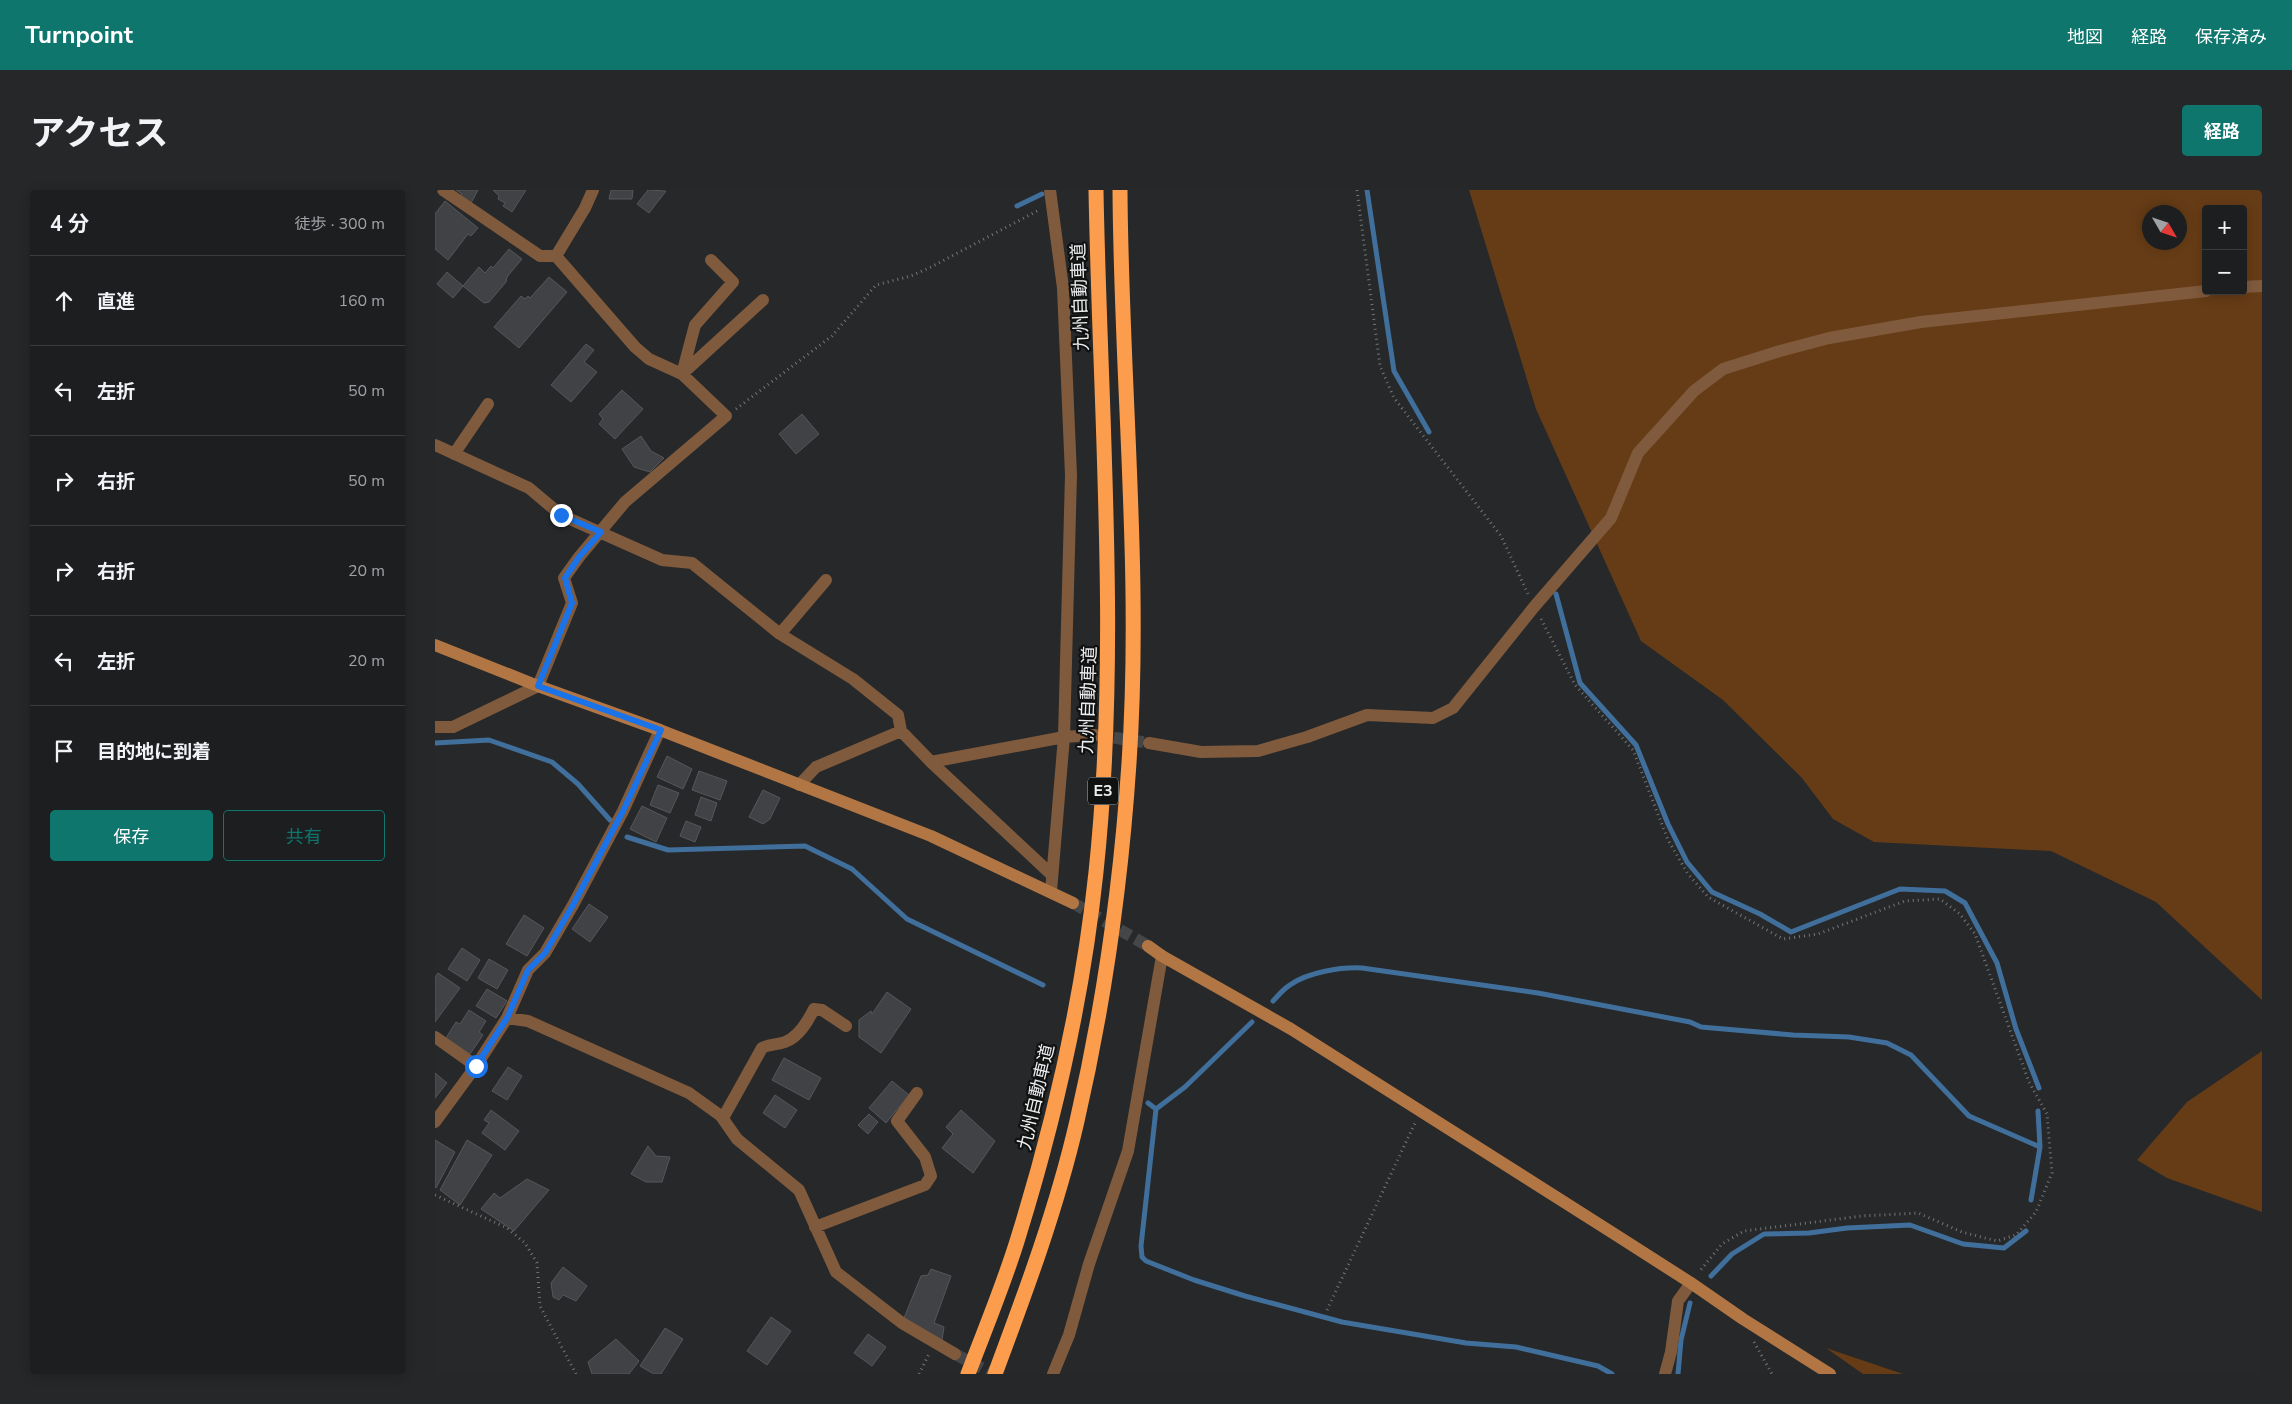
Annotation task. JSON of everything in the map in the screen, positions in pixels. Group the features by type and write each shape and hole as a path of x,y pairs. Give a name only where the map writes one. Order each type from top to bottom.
{"highway":[{"name":"九州自動車道","path":"968,1374 1017,1241 1053,1116 1081,980 1096,873 1105,759 1109,634 1096,190"},
{"name":"E3","path":"995,1374 1041,1249 1076,1123 1105,984 1119,878 1129,762 1133,633 1132,516 1121,264 1120,190"}],"street":[{"path":"435,727 453,727 538,686 572,603 565,578 579,557 625,502 726,416 682,374 649,359 635,347 556,256 540,256 443,190"},
{"path":"556,256 585,208 593,190"},
{"path":"1050,190 1063,288 1071,475 1064,736 1051,891"},
{"path":"682,374 695,325 733,282 711,260"},
{"path":"2247,287 2262,286"},
{"path":"1149,743 1201,752 1258,750 1307,737 1367,715 1433,718 1453,708 1534,608 1611,518 1638,453 1694,391 1723,370 1780,351 1829,338 1921,322 2202,291"},
{"path":"682,374 763,300"},
{"path":"454,454 489,404"},
{"path":"435,445 529,488 561,515 662,560 692,563 780,634 853,679 898,715 901,731 931,762 1051,875"},
{"path":"780,634 826,580"},
{"path":"435,644 538,686 661,730 931,836 1073,903"},
{"path":"435,1122 476,1066 507,1018 528,970 545,953 623,811 661,730"},
{"path":"799,785 817,767 901,731"},
{"path":"931,762 1064,736 1093,735"},
{"path":"1148,946 1162,956 1291,1029 1691,1282 1743,1319 1830,1374"},
{"path":"1053,1374 1069,1336 1089,1264 1128,1151 1162,956"},
{"path":"723,1118 762,1048 769,1044 785,1042 795,1036 807,1022 814,1009 822,1010 846,1026"},
{"path":"507,1018 528,1020 689,1093 723,1118 737,1139 799,1190 835,1272 902,1323 955,1354"},
{"path":"435,1037 476,1066"},
{"path":"815,1227 925,1185 931,1176 925,1157 897,1121 917,1093"},
{"path":"1665,1374 1671,1352 1678,1302 1691,1282"}],"path":[{"path":"1357,190 1380,366 1394,398 1501,536 1534,608 1575,685 1633,750 1668,840 1688,874 1708,897 1783,939 1818,934 1905,901 1940,899 1960,914 1975,934 2029,1082 2047,1114 2052,1173 2036,1212 2016,1235 1997,1241 1962,1232 1918,1213 1788,1224 1744,1231 1722,1244 1691,1282"},
{"path":"726,416 832,336 876,285 911,276 931,267 1051,204"},
{"path":"1327,1310 1421,1111"},
{"path":"435,1195 507,1228 525,1244 537,1263 540,1306 576,1374"},
{"path":"1743,1319 1759,1353 1772,1374"},
{"path":"919,1374 935,1341"}],"shaded area":[{"path":"1469,190 2262,190 2262,1000 2156,902 2051,851 1874,842 1833,819 1802,778 1723,700 1641,641 1536,409"},
{"path":"2262,1051 2262,1212 2167,1178 2137,1160 2187,1102"},
{"path":"1826,1348 1903,1374 1863,1374"}],"building":[{"path":"456,190 478,190 471,203 460,198 462,194"},
{"path":"493,190 526,190 512,212 503,206 505,203 498,199 499,196"},
{"path":"611,190 633,190 632,199 609,199"},
{"path":"648,190 666,191 649,213 637,204"},
{"path":"445,201 478,228 471,236 468,234 448,260 435,249 435,214"},
{"path":"509,249 522,259 489,302 484,303 463,286 479,267 485,273 491,266 493,268"},
{"path":"447,272 463,286 453,298 437,284"},
{"path":"549,277 567,292 519,348 494,327 521,296 525,299 528,296 530,298"},
{"path":"586,344 594,350 584,362 597,372 571,402 551,385"},
{"path":"622,390 643,409 615,439 599,424 603,419 599,414"},
{"path":"802,414 819,434 796,454 779,434"},
{"path":"641,436 651,451 664,458 650,472 634,467 622,449"},
{"path":"667,756 692,769 683,789 657,777"},
{"path":"699,771 727,781 720,800 692,790"},
{"path":"658,785 679,793 670,813 650,805"},
{"path":"763,790 780,798 770,819 763,824 749,817"},
{"path":"701,797 717,803 711,821 695,815"},
{"path":"642,806 667,818 656,842 630,829"},
{"path":"686,821 701,827 695,842 680,836"},
{"path":"589,904 608,917 590,942 572,929"},
{"path":"524,915 544,928 527,956 506,944"},
{"path":"462,948 480,960 467,981 448,969"},
{"path":"489,959 508,970 497,989 478,978"},
{"path":"438,973 460,988 435,1022 435,977"},
{"path":"487,989 507,1001 496,1018 476,1006"},
{"path":"887,992 911,1009 881,1053 859,1037 859,1020 871,1011 872,1014"},
{"path":"469,1010 486,1021 479,1032 483,1035 470,1054 446,1038 456,1022 460,1024"},
{"path":"784,1058 821,1078 809,1100 772,1080"},
{"path":"508,1067 522,1076 507,1100 492,1091"},
{"path":"435,1073 447,1083 435,1098"},
{"path":"892,1081 909,1095 886,1123 869,1108"},
{"path":"775,1095 797,1110 785,1128 763,1113"},
{"path":"491,1110 519,1131 505,1150 482,1133 489,1123 484,1120"},
{"path":"961,1110 995,1141 973,1173 942,1148 953,1134 946,1127"},
{"path":"869,1114 878,1122 868,1134 858,1125"},
{"path":"435,1140 455,1152 436,1188 435,1187"},
{"path":"467,1140 492,1155 460,1205 440,1190"},
{"path":"648,1146 656,1156 670,1157 662,1182 646,1182 631,1174"},
{"path":"527,1179 549,1190 514,1231 481,1209 494,1193 500,1198"},
{"path":"563,1267 587,1286 576,1301 563,1295 559,1300 553,1297 551,1283"},
{"path":"931,1269 951,1276 934,1323 944,1327 942,1340 902,1323 921,1276 928,1275"},
{"path":"771,1317 791,1331 767,1365 747,1351"},
{"path":"665,1328 683,1339 661,1374 654,1374 640,1366"},
{"path":"868,1334 886,1347 872,1366 854,1353"},
{"path":"616,1339 639,1361 629,1374 592,1374 588,1362"}],"waterway":[{"path":"1367,190 1394,371 1429,432"},
{"path":"1017,206 1042,194"},
{"path":"1556,594 1580,683 1636,745 1668,824 1687,862 1712,892 1760,914 1791,932 1900,889 1945,891 1965,903 1997,963 2016,1029 2039,1088"},
{"path":"435,743 489,740 552,762 578,784 610,820"},
{"path":"627,837 668,850 805,846 852,869 907,919 1043,985"},
{"path":"1273,1001 1297,980 1344,968 1362,968 1538,993 1690,1022 1701,1027 1793,1035 1849,1037 1887,1043 1911,1055 1969,1116 2040,1147"},
{"path":"1252,1022 1185,1087 1156,1109 1141,1246 1142,1257 1146,1261 1194,1280 1245,1296 1342,1322 1466,1343 1516,1347 1598,1366 1612,1374"},
{"path":"1148,1103 1156,1109"},
{"path":"2031,1200 2040,1147 2038,1111"},
{"path":"1711,1276 1732,1254 1764,1234 1809,1233 1847,1228 1910,1225 1963,1244 2004,1248 2026,1231"},
{"path":"1678,1374 1681,1340 1690,1303"}],"tunnel":[{"path":"1096,735 1149,743"},
{"path":"1073,903 1148,946"},
{"path":"955,1354 993,1374"}],"route":[{"path":"476,1066 507,1018 528,970 545,953 554,934 573,905 623,811 661,730 538,686 572,603 565,578 579,557 601,532 561,515"}]}
